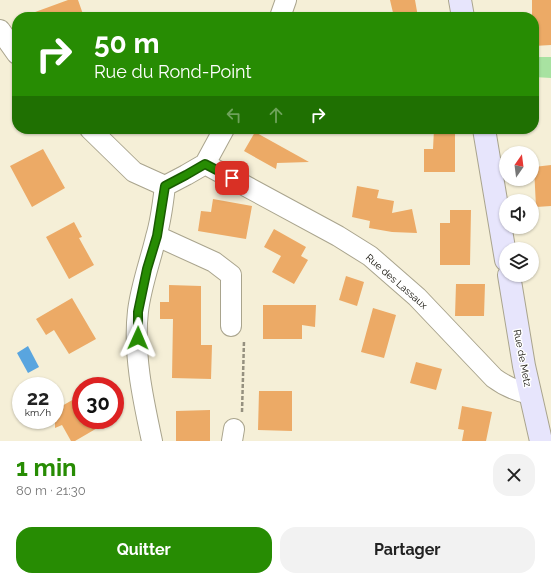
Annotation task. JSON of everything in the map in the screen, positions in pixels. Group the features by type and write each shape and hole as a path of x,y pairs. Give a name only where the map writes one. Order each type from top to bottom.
{"main road":[{"path":"460,0 462,12"},
{"path":"485,134 503,242"},
{"name":"Rue de Metz","path":"510,282 524,366 541,441"}],"street":[{"path":"282,12 286,0"},
{"path":"0,30 12,47"},
{"path":"95,134 134,172 165,186"},
{"path":"165,186 205,164 221,134"},
{"name":"Rue des Lassaux","path":"205,164 332,233 370,256 417,297 494,378 506,387 530,394"},
{"path":"152,441 143,399 137,351 138,312 147,269 157,236 165,186"},
{"path":"157,236 214,262 231,275 231,326"}],"path":[{"path":"231,326 244,339 242,415 233,435"}],"green space":[{"path":"539,57 551,57 551,78 539,77"}],"water":[{"path":"28,346 39,367 28,373 17,353"}],"building":[{"path":"68,0 78,0 82,12 35,12"},
{"path":"390,0 415,0 417,12 393,12"},
{"path":"532,0 551,0 551,45 539,46 539,12 532,12"},
{"path":"254,134 259,134 309,162 277,163 276,169 244,151"},
{"path":"434,134 455,134 455,172 424,172 424,149 433,149"},
{"path":"43,149 65,188 32,207 10,166"},
{"path":"551,165 551,206 539,207 539,194 535,194 535,186 539,186 539,166"},
{"path":"357,186 379,190 377,198 394,201 392,213 412,209 417,233 392,232 369,228 370,221 352,217"},
{"path":"213,199 252,206 246,239 198,231 201,211 211,212"},
{"path":"450,210 471,210 470,265 440,265 440,223 450,223"},
{"path":"74,222 82,237 79,238 94,265 69,279 46,237"},
{"path":"274,229 306,247 301,256 308,260 294,284 272,272 281,256 264,247"},
{"path":"346,276 364,282 357,306 339,300"},
{"path":"456,284 485,284 484,316 455,316"},
{"path":"169,285 201,286 201,345 212,345 211,379 172,378 173,319 160,319 160,302 169,302"},
{"path":"72,298 96,339 69,354 54,330 46,335 36,319"},
{"path":"263,305 316,305 315,327 302,325 302,339 263,339"},
{"path":"373,308 396,315 384,358 361,352"},
{"path":"416,362 442,369 436,390 410,383"},
{"path":"259,391 292,391 292,431 258,430"},
{"path":"72,400 72,429 96,429 75,441 71,441 64,429 64,405"},
{"path":"462,406 492,412 486,441 462,441 464,430 458,429"},
{"path":"210,410 210,441 176,441 176,411"}],"route":[{"path":"138,338 138,312 147,269 157,236 165,186 205,164 232,178"}]}
